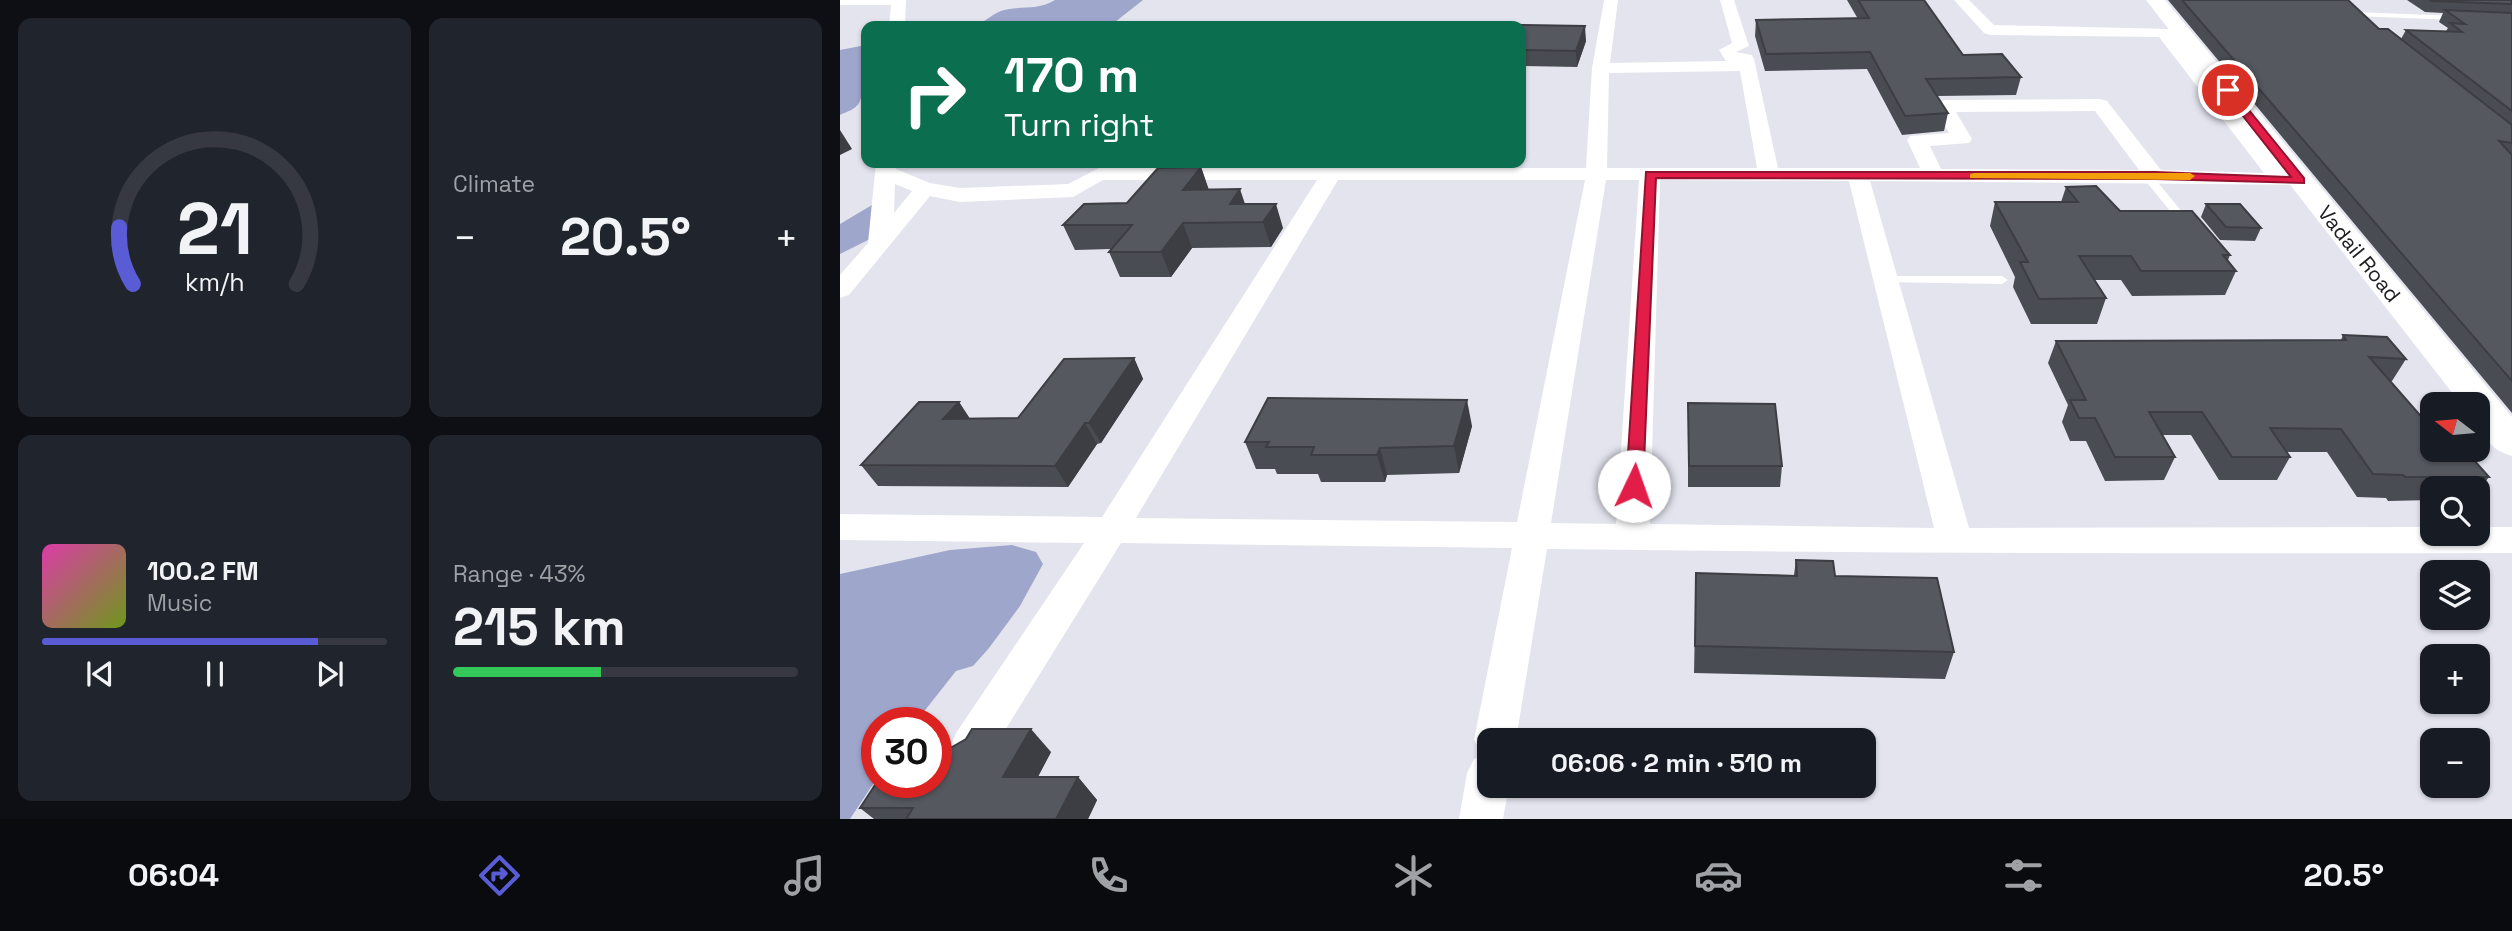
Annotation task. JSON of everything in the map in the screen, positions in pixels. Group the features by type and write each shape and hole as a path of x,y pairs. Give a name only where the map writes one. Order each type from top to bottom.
{"street":[{"path":"840,1 899,0 897,21"},
{"path":"1497,728 1595,176 1601,68 1611,0"},
{"path":"1727,0 1745,57 1769,174"},
{"path":"1961,0 1990,30 2164,32 2289,179"},
{"name":"Vadail Road","path":"2155,0 2289,179 2512,443"},
{"path":"1601,68 1745,57"},
{"path":"1934,176 1917,140 1962,139 1944,106 2100,106 2151,176"},
{"path":"880,244 885,168"},
{"path":"887,168 925,189 960,195 1073,190 1099,174 1769,174 2289,179"},
{"path":"971,747 1112,529 1332,175"},
{"path":"1632,538 1650,175"},
{"path":"1858,175 1955,541"},
{"path":"840,290 925,189"},
{"path":"840,527 1112,529 1530,538 1955,541 2512,540"},
{"path":"1481,819 1485,798"}],"lane":[{"path":"2347,7 2367,23"},
{"path":"2356,14 2473,19"},
{"path":"2151,176 2199,239"},
{"path":"1886,280 2002,280"}],"water":[{"path":"1055,0 1143,0 1116,21 984,21 1001,11"},
{"path":"861,46 861,98 856,107 840,115 840,50"},
{"path":"872,205 870,239 840,254 840,224"},
{"path":"1012,545 1036,552 1043,564 1020,606 989,648 973,666 956,671 928,707 861,707 861,798 864,798 850,819 840,819 840,574 950,550"}],"building":[{"path":"1858,0 1924,0 1963,55 2002,54 2021,77 1926,79 1948,113 1905,116 1870,52 1766,54 1756,20 1869,18"},
{"path":"2182,0 2348,0 2379,29 2388,29 2512,125 2512,143 2499,141 2512,155 2512,381"},
{"path":"2512,0 2512,4 2431,1"},
{"path":"2445,10 2512,13 2512,111 2406,30 2462,32 2450,23 2465,24"},
{"path":"1526,25 1585,26 1576,51 1526,50"},
{"path":"1158,168 1200,168 1183,190 1240,189 1230,204 1276,204 1263,222 1183,223 1161,252 1109,252 1132,225 1063,225 1084,204 1127,203"},
{"path":"2096,186 2120,211 2192,211 2230,255 2223,255 2236,271 2141,271 2131,256 2079,256 2106,298 2039,299 2020,262 2028,262 1995,202 2078,202 2066,187"},
{"path":"2206,204 2240,204 2261,228 2226,227"},
{"path":"2343,335 2387,337 2406,359 2369,357 2420,415 2420,462 2476,462 2488,476 2405,477 2373,474 2341,429 2270,428 2290,457 2232,457 2202,412 2149,412 2175,457 2115,457 2095,418 2079,418 2070,400 2086,400 2056,341 2346,340"},
{"path":"1134,358 1055,466 861,465 919,402 959,402 943,419 1018,418 1064,359"},
{"path":"1268,398 1467,400 1454,446 1380,448 1377,455 1311,455 1314,447 1266,447 1269,442 1245,442"},
{"path":"1688,403 1775,404 1782,466 1689,466"},
{"path":"1796,560 1833,561 1835,576 1937,578 1954,652 1695,646 1696,573 1797,576"},
{"path":"972,729 1031,729 1003,777 1078,777 1056,819 906,819 913,808 860,808 867,798 952,798 952,747 966,739"}],"slow traffic":[{"path":"1974,176 2190,176"}],"route":[{"path":"1634,486 1650,175 2155,176 2300,180 2228,90"}]}
